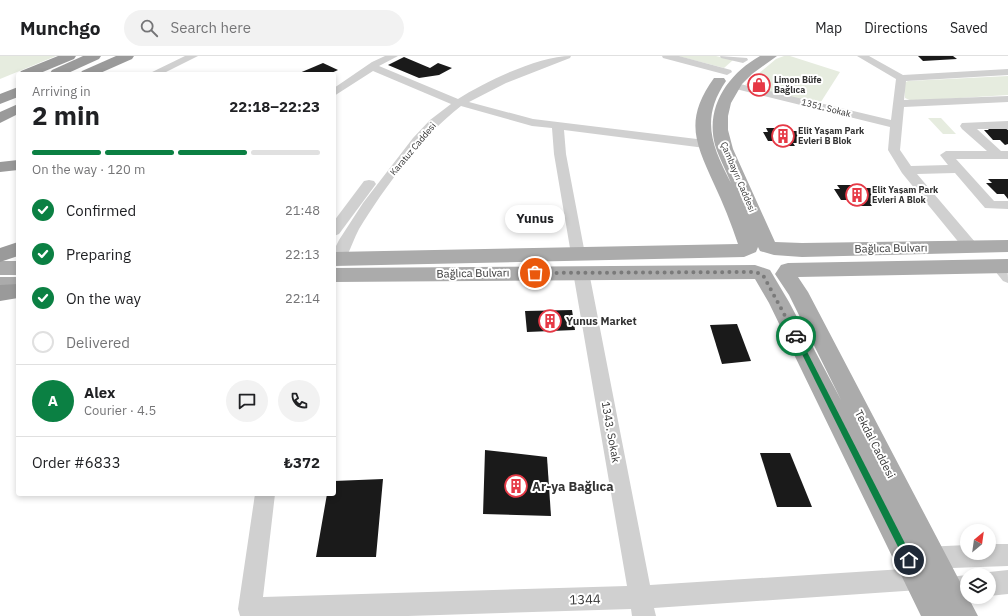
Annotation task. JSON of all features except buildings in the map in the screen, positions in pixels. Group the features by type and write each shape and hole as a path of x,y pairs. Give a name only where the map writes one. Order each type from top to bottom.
{"highway":[{"path":"31,72 70,56"},
{"path":"36,72 70,56"},
{"path":"58,72 94,56"},
{"path":"92,72 132,57"},
{"path":"109,72 132,57"},
{"path":"0,85 16,78"},
{"path":"0,89 16,82"},
{"path":"0,100 16,92"},
{"path":"0,118 16,109"},
{"path":"0,167 16,165"},
{"path":"0,255 16,250"},
{"path":"0,293 16,291"}],"main road":[{"name":"Çambayırı Caddesi","path":"759,248 738,216 705,144 704,120 708,100 716,85 730,79 770,56"},
{"name":"Çambayırı Caddesi","path":"747,58 730,79 722,105 720,133 759,248"},
{"name":"Bağlıca Bulvarı","path":"580,263 759,248 802,250 1008,246"},
{"path":"759,248 786,256 789,260 773,273 744,264 742,258 759,248"},
{"name":"Bağlıca Bulvarı","path":"336,264 580,263 773,273 1005,269"},
{"path":"0,268 16,268"},
{"name":"Tekdal Caddesi","path":"773,273 779,302 933,577 937,616"},
{"path":"0,284 16,284"},
{"path":"933,577 963,616"}],"street":[{"path":"157,72 193,56"},
{"path":"336,92 372,67 393,56"},
{"name":"Karatuz Caddesi","path":"336,228 372,180 418,125 489,80 549,56"},
{"name":"Karatuz Caddesi","path":"336,262 349,233 385,182 428,129 455,101 566,56"},
{"name":"1351. Sokak","path":"667,56 730,79 897,126"},
{"path":"725,56 747,58"},
{"path":"862,56 901,78 1008,72"},
{"path":"372,67 455,101 510,117 558,127 705,144"},
{"path":"901,78 894,150 907,170 970,246"},
{"path":"899,104 1008,99"},
{"path":"1003,155 966,126 1008,125"},
{"name":"1343. Sokak","path":"558,127 560,154 643,606"},
{"path":"1003,155 946,155 990,205 1008,205"},
{"path":"907,170 958,169"},
{"path":"251,612 265,496"},
{"name":"1344","path":"251,612 643,606 933,577 1008,556"},
{"path":"996,583 1008,582"}],"shaded area":[{"path":"0,56 56,56 16,72 0,79"},
{"path":"678,56 716,56 733,60 724,68"},
{"path":"784,56 790,56 840,72 819,105 745,85 776,59"},
{"path":"1008,76 1008,95 912,101 905,98 904,83 908,81"},
{"path":"928,118 941,118 956,134 943,134"}],"way so far":[{"path":"535,273 755,272 763,275 779,302 796,336"}],"place":[{"name":"Limon Büfe Bağlıca","path":"759,85"},
{"name":"Elit Yaşam Park Evleri B Blok","path":"783,136"},
{"name":"Elit Yaşam Park Evleri A Blok","path":"857,195"},
{"name":"Yunus","path":"535,273"},
{"name":"Yunus Market","path":"550,321"},
{"name":"Ar-ya Bağlıca","path":"516,486"}],"route":[{"path":"796,336 909,560"}]}
